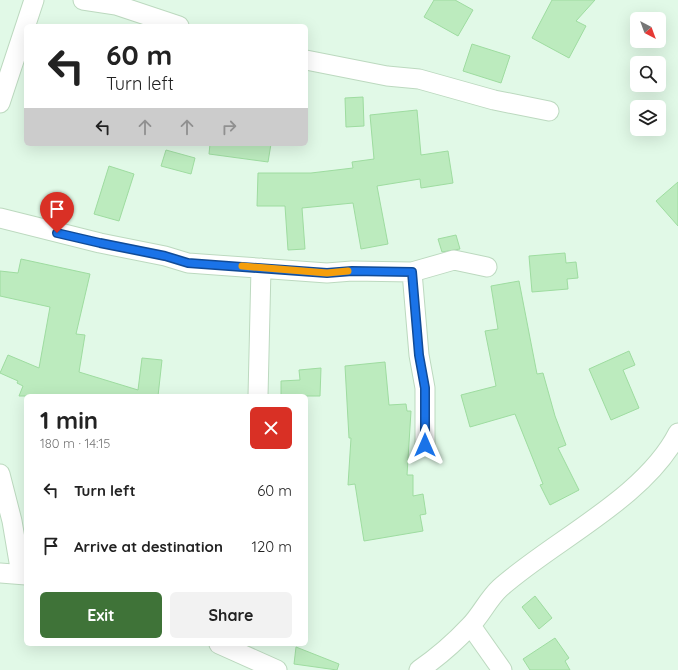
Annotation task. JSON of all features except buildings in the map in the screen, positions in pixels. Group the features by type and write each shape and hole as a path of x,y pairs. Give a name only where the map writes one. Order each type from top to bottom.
{"street":[{"path":"26,24 34,0"},
{"path":"83,0 116,6 173,24"},
{"path":"0,103 24,30"},
{"path":"308,60 387,76 419,79 494,100 549,111"},
{"path":"0,218 100,243 165,256 188,263 327,273 352,271 412,272 454,260 486,267"},
{"path":"258,394 261,268"},
{"path":"412,272 419,355 425,388 425,445"},
{"path":"420,670 436,658 471,626 499,589 638,485 672,444 678,433"},
{"path":"0,474 24,575 0,574"},
{"path":"471,626 502,670"},
{"path":"223,646 277,670"}],"slow traffic":[{"path":"242,266 327,273 348,271"}],"route":[{"path":"57,233 165,256 188,263 327,273 352,271 412,272 419,355 425,388 425,445"}]}
